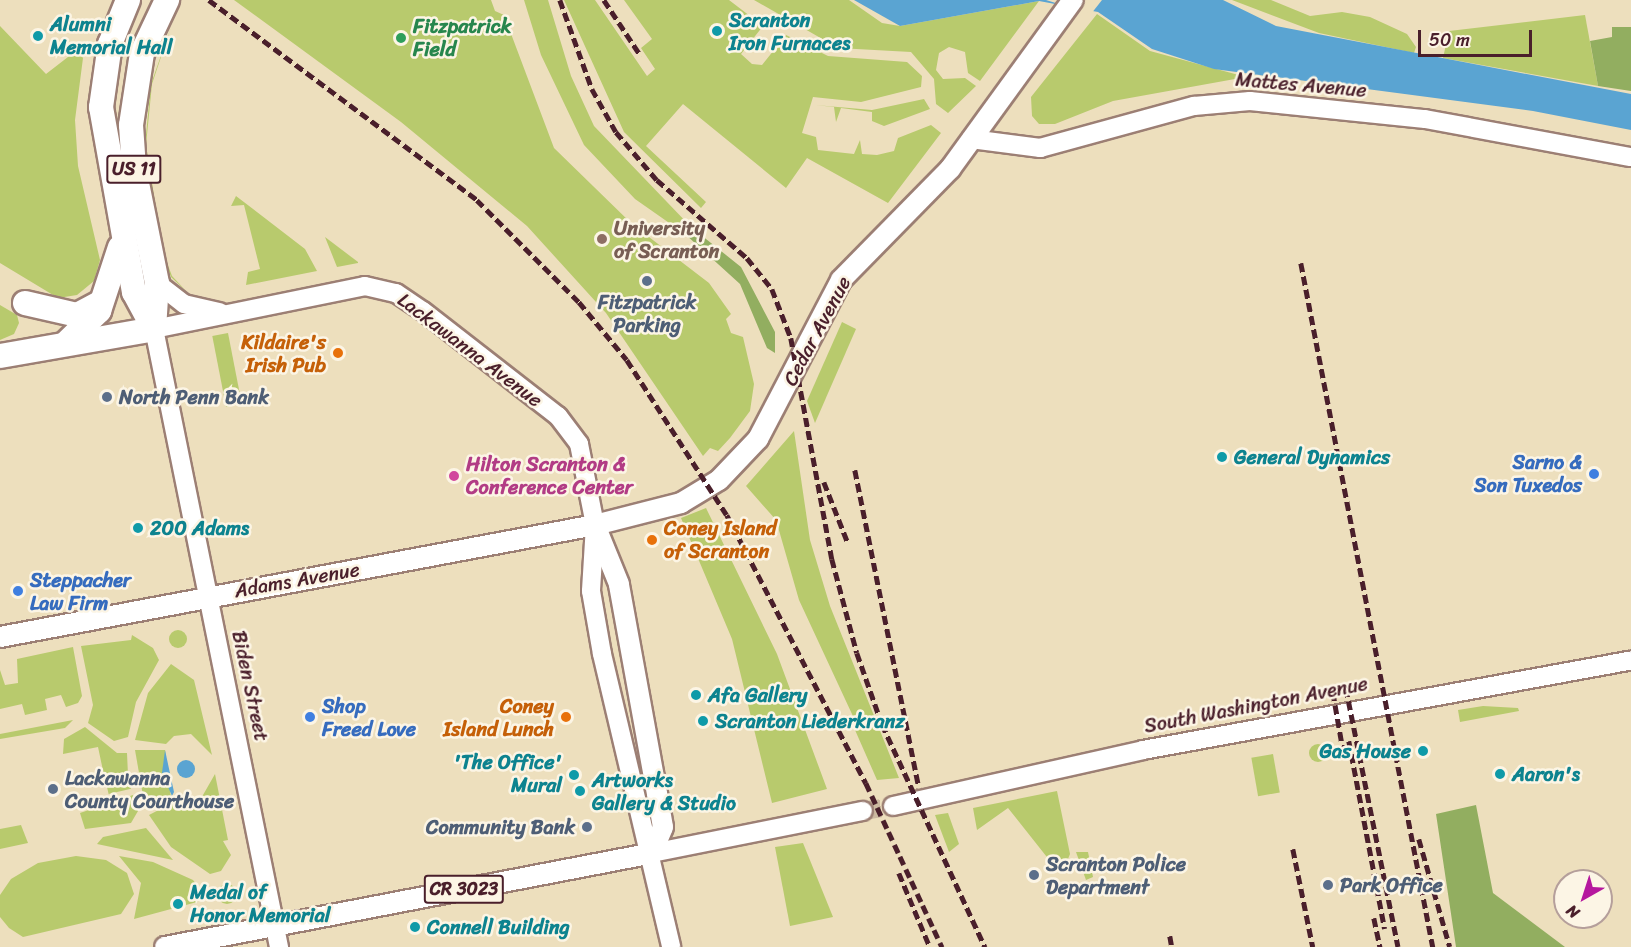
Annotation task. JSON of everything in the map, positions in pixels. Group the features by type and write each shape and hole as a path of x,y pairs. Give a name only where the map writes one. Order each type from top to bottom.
{"highway":[{"name":"US 11","path":"65,343 90,323 106,298 123,235 101,107 110,44 128,0"},
{"name":"US 11","path":"0,356 154,329 157,283 134,168 131,125 142,53 167,0"},
{"path":"123,235 134,292 154,329"},
{"path":"25,303 77,315 106,298"}],"main road":[{"name":"Cedar Avenue","path":"595,525 681,503 718,480 758,439 781,399 841,280 904,220 971,139 1071,3"},
{"name":"Mattes Avenue","path":"971,139 1040,148 1194,106 1250,100 1425,119 1631,157"},
{"name":"Lackawanna Avenue","path":"157,283 192,308 228,312"},
{"name":"Lackawanna Avenue","path":"154,329 228,312 365,286 409,301 566,424 583,456 595,525 619,584 663,827 652,853"},
{"name":"Biden Street","path":"154,329 279,947"},
{"name":"Lackawanna Avenue","path":"595,525 591,591 621,754 652,853 671,947"},
{"name":"Adams Avenue","path":"0,637 207,596 595,525"},
{"name":"South Washington Avenue","path":"892,806 1143,750 1631,660"},
{"path":"652,853 863,811"},
{"name":"CR 3023","path":"165,947 652,853"}],"green space":[{"name":"University of Scranton","path":"234,0 491,0 495,11 504,15 554,148 632,224 709,283 731,314 726,319 731,333 743,337 754,384 750,411 730,438 718,451 710,448 703,456 606,313 527,226 401,122"},
{"path":"524,0 548,0 571,76 594,126 691,227 685,234 635,199 584,145 541,55"},
{"path":"564,0 595,0 647,76 655,69 641,48 652,39 624,0 729,0 763,26 741,54 752,64 762,65 786,35 828,56 907,62 922,76 921,87 861,102 813,97 802,133 816,137 818,150 854,154 860,140 862,154 877,155 894,151 898,138 931,125 941,133 888,203 807,158 786,188 683,104 646,146 706,202 701,208 624,132"},
{"path":"754,0 849,0 882,23 900,26 1039,1 980,81 968,73 965,52 949,47 939,53 936,70 943,79 965,78 976,86 948,113 936,104 934,79 911,52 838,48"},
{"path":"1232,0 1271,0 1310,16 1342,12 1370,17 1407,34 1416,47 1414,53 1319,33"},
{"path":"1097,14 1150,51 1246,77 1113,101 1055,124 1039,124 1032,116 1031,97"},
{"path":"1585,15 1598,86 1443,58 1449,31"},
{"path":"0,26 46,74 77,50 83,58 75,120 78,166 100,260 94,281 77,295 58,298 0,263"},
{"path":"171,27 152,84 146,145 163,252 172,276 187,292 171,277 162,252 145,145 151,84"},
{"path":"1612,27 1631,27 1631,91 1598,86 1590,41 1612,37"},
{"path":"924,99 930,109 884,126 872,121 872,112 841,108 836,122 834,107 815,105 872,110"},
{"path":"236,196 305,249 317,271 246,285 248,272 260,269 244,205 231,206"},
{"path":"691,227 741,267 775,332 775,353 767,348 740,284 685,234"},
{"path":"325,237 358,262 358,263 337,267"},
{"path":"0,305 17,315 19,323 14,334 0,340"},
{"path":"842,322 856,329 815,423 807,401"},
{"path":"228,333 242,404 226,407 212,336"},
{"path":"794,431 810,540 830,606 899,778 877,780 855,730 858,727 799,600 776,520 746,486"},
{"path":"706,508 777,654 827,789 772,803 732,639 681,518"},
{"path":"174,630 182,630 187,635 185,646 174,648 169,643 169,635"},
{"path":"132,635 153,648 159,660 136,702 128,737 114,741 88,723 93,705 81,646 131,640"},
{"path":"73,647 82,696 78,703 66,707 61,695 45,699 47,710 25,715 22,704 0,709 0,670 5,685 18,683 17,659"},
{"path":"171,664 194,680 212,755 191,734 174,736 166,744 135,740 148,693"},
{"path":"1483,706 1518,708 1519,711 1460,722 1458,710"},
{"path":"73,720 65,728 0,739 0,734"},
{"path":"85,727 117,753 127,753 128,775 105,780 98,747 63,754 64,739"},
{"path":"1314,744 1322,744 1327,749 1325,760 1314,762 1309,757 1309,749"},
{"path":"135,750 165,750 171,798 145,807"},
{"path":"1273,754 1280,792 1258,796 1251,758"},
{"path":"215,774 228,840 223,841 231,855 221,871 210,874 171,847 149,815 178,800 199,802"},
{"path":"129,780 131,789 109,794 107,785"},
{"path":"1057,791 1070,854 1066,864 1054,866 1008,808 977,830 973,808"},
{"path":"133,795 138,811 131,823 85,829 80,813"},
{"path":"1476,805 1493,893 1565,947 1456,947 1436,814"},
{"path":"948,813 959,844 949,852 935,815"},
{"path":"21,825 28,843 0,849 0,829"},
{"path":"146,828 173,860 97,844 103,837"},
{"path":"803,843 833,917 790,926 775,847"},
{"path":"1076,852 1088,852 1093,877 1086,880"},
{"path":"76,856 106,860 127,873 134,894 121,914 23,937 9,928 0,917 0,895 11,879 38,863"},
{"path":"119,856 153,862 193,880 200,889 197,902 134,919 141,883"},
{"path":"227,884 234,887 237,894 234,901 227,904 220,901 217,894 220,887"}],"water":[{"path":"854,0 1223,0 1276,26 1631,94 1631,130 1533,111 1214,69 1152,49 1098,12 1039,1 900,26"},
{"path":"165,750 174,792 172,796 162,773"},
{"path":"186,760 192,763 195,769 192,775 186,778 180,775 177,769 180,763"}],"pier":[{"path":"1046,0 1102,0 1091,14"}],"tunnel":[{"path":"863,811 893,806"}],"railway":[{"path":"209,0 477,200 579,302 627,360 727,515 866,783 942,947"},
{"path":"560,0 592,89 616,132 657,180 747,258 772,289 791,338 832,559 857,653 882,724 985,947"},
{"path":"604,0 641,56"},
{"path":"1301,263 1433,947"},
{"path":"855,470 919,788"},
{"path":"824,482 848,543"},
{"path":"1346,688 1398,947"},
{"path":"1333,692 1344,755"},
{"path":"1349,741 1385,929"},
{"path":"1419,839 1450,947"},
{"path":"1293,849 1313,947"},
{"path":"899,873 930,947"},
{"path":"1374,918 1380,947"},
{"path":"1170,936 1172,947"}],"place":[{"name":"Scranton Iron Furnaces","path":"717,31"},
{"name":"Alumni Memorial Hall","path":"38,36"},
{"name":"Fitzpatrick Field","path":"401,38"},
{"name":"University of Scranton","path":"602,239"},
{"name":"Fitzpatrick Parking","path":"647,281"},
{"name":"Kildaire's Irish Pub","path":"338,353"},
{"name":"North Penn Bank","path":"107,397"},
{"name":"General Dynamics","path":"1222,457"},
{"name":"Sarno & Son Tuxedos","path":"1594,474"},
{"name":"Hilton Scranton & Conference Center","path":"454,476"},
{"name":"200 Adams","path":"138,528"},
{"name":"Coney Island of Scranton","path":"652,540"},
{"name":"Steppacher Law Firm","path":"18,591"},
{"name":"Afa Gallery","path":"696,695"},
{"name":"Shop Freed Love","path":"310,717"},
{"name":"Coney Island Lunch","path":"566,717"},
{"name":"Scranton Liederkranz","path":"703,721"},
{"name":"Gas House","path":"1423,751"},
{"name":"Aaron's","path":"1500,774"},
{"name":"'The Office' Mural","path":"574,775"},
{"name":"Lackawanna County Courthouse","path":"53,789"},
{"name":"Artworks Gallery & Studio","path":"580,791"},
{"name":"Community Bank","path":"587,827"},
{"name":"Scranton Police Department","path":"1034,875"},
{"name":"Park Office","path":"1328,885"},
{"name":"Medal of Honor Memorial","path":"178,904"},
{"name":"Connell Building","path":"415,927"}]}
